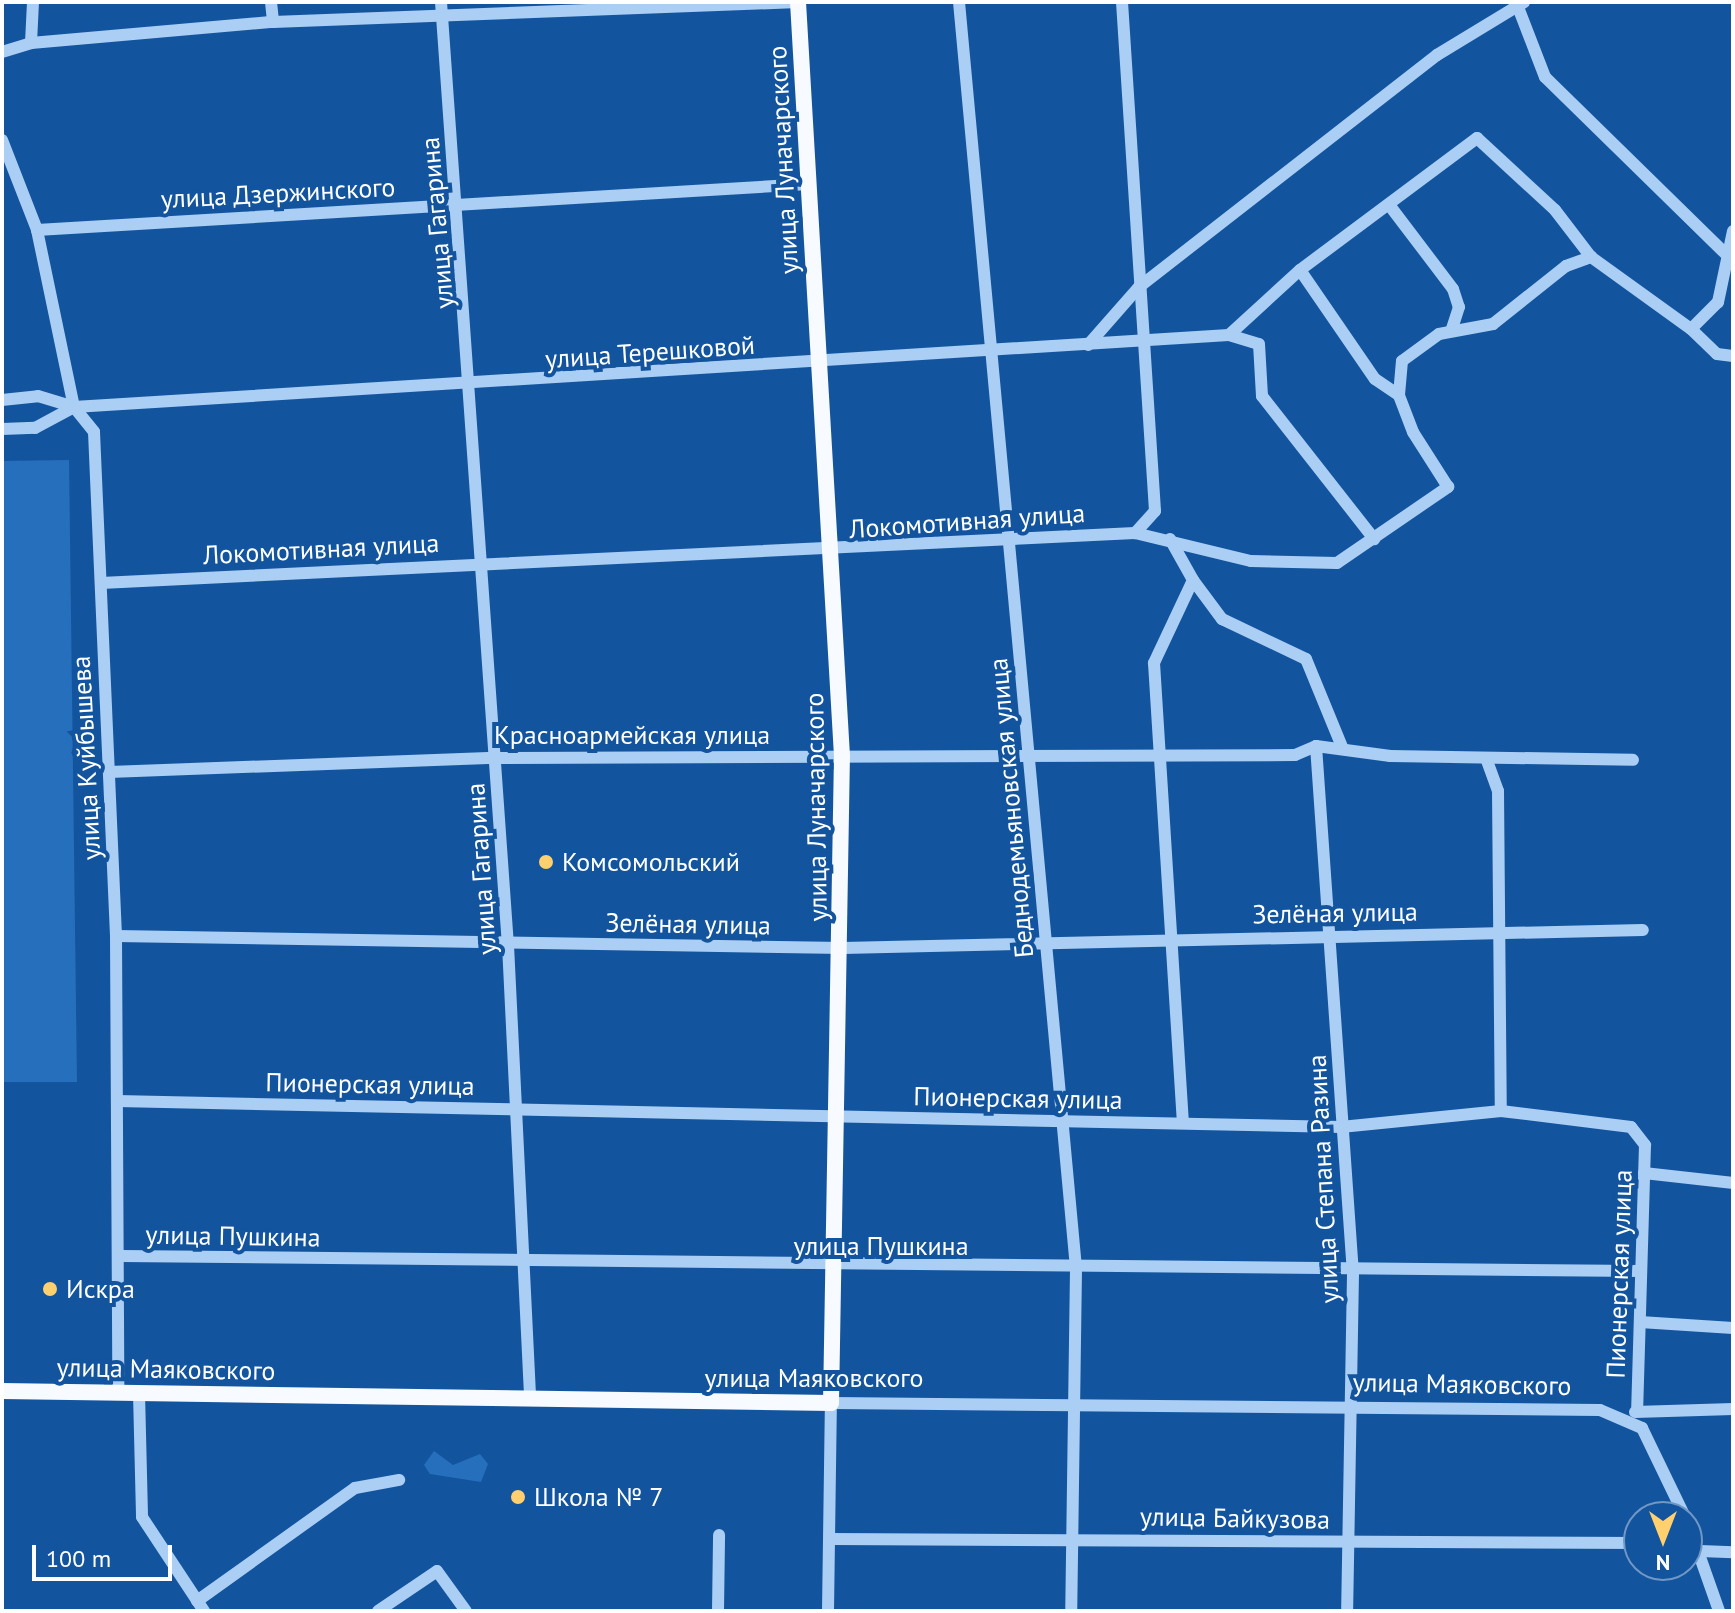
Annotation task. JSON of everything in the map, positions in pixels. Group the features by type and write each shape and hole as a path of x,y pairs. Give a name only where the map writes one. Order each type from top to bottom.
{"main road":[{"name":"улица Луначарского","path":"798,2 842,756 843,948 831,1403"},
{"name":"улица Маяковского","path":"2,1391 831,1403"}],"street":[{"path":"31,43 33,2"},
{"path":"271,2 273,22"},
{"path":"2,52 31,43 442,8 798,2"},
{"name":"Беднодемьяновская улица","path":"959,2 987,349 1010,535 1026,756 1076,1269 1071,1611"},
{"path":"1122,2 1155,511 1135,533"},
{"path":"1088,345 1139,287 1437,55 1521,5 1545,77 1725,253"},
{"name":"улица Гагарина","path":"442,8 472,386 508,945 512,1108 530,1399"},
{"path":"1229,335 1300,270 1390,206 1477,138 1555,210 1591,257 1691,329 1717,354 1733,356"},
{"name":"улица Куйбышева","path":"2,140 37,230 74,407 94,432 116,936 121,1256 118,1393"},
{"name":"улица Дзержинского","path":"37,230 809,184"},
{"path":"1390,206 1453,289 1459,307 1451,331"},
{"path":"1691,329 1718,302 1725,253 1733,231"},
{"path":"1300,270 1375,379 1399,395 1402,361 1451,331 1493,324 1566,266 1591,257"},
{"path":"1229,335 1259,344 1262,396 1374,539"},
{"name":"улица Терешковой","path":"2,400 38,396 74,407 472,386 1229,335"},
{"name":"Локомотивная улица","path":"101,583 481,562 829,553 1010,535 1135,533 1251,561 1337,563 1448,487 1399,395"},
{"name":"улица Терешковой","path":"2,429 35,428 74,407"},
{"path":"1170,539 1193,580 1222,619 1306,659 1343,749"},
{"path":"1183,1120 1172,938 1155,756 1154,663 1193,580"},
{"name":"Красноармейская улица","path":"109,772 495,758 1295,755 1316,746 1486,758 1633,760"},
{"name":"улица Степана Разина","path":"1316,746 1332,935 1341,1127 1353,1274 1347,1611"},
{"path":"1486,758 1498,791 1503,931 1501,1111"},
{"name":"Зелёная улица","path":"116,936 508,945 843,948 1046,940 1643,930"},
{"name":"Пионерская улица","path":"117,1101 512,1108 1063,1124 1183,1120 1341,1127 1501,1111 1631,1127 1645,1145 1637,1407"},
{"path":"1644,1173 1733,1183"},
{"name":"улица Пушкина","path":"121,1256 1353,1274 1641,1271"},
{"path":"1640,1322 1733,1328"},
{"path":"139,1393 142,1517 201,1606 355,1488 399,1480"},
{"name":"улица Маяковского","path":"831,1403 1600,1410 1628,1418"},
{"name":"улица Луначарского","path":"828,1611 831,1403"},
{"path":"1679,1501 1657,1451 1628,1418 1637,1407 1733,1409"},
{"path":"718,1611 719,1535"},
{"name":"улица Байкузова","path":"831,1539 1073,1537 1623,1543"},
{"path":"1703,1551 1733,1552"},
{"path":"1703,1560 1719,1611"},
{"path":"378,1611 437,1571 466,1611"}],"shaded area":[{"path":"69,460 77,1082 2,1082 2,461"},
{"path":"434,1451 453,1465 480,1454 488,1464 481,1482 430,1474 424,1465"}],"place":[{"name":"Комсомольский","path":"546,862"},
{"name":"Искра","path":"50,1289"},
{"name":"Школа № 7","path":"518,1497"}]}
